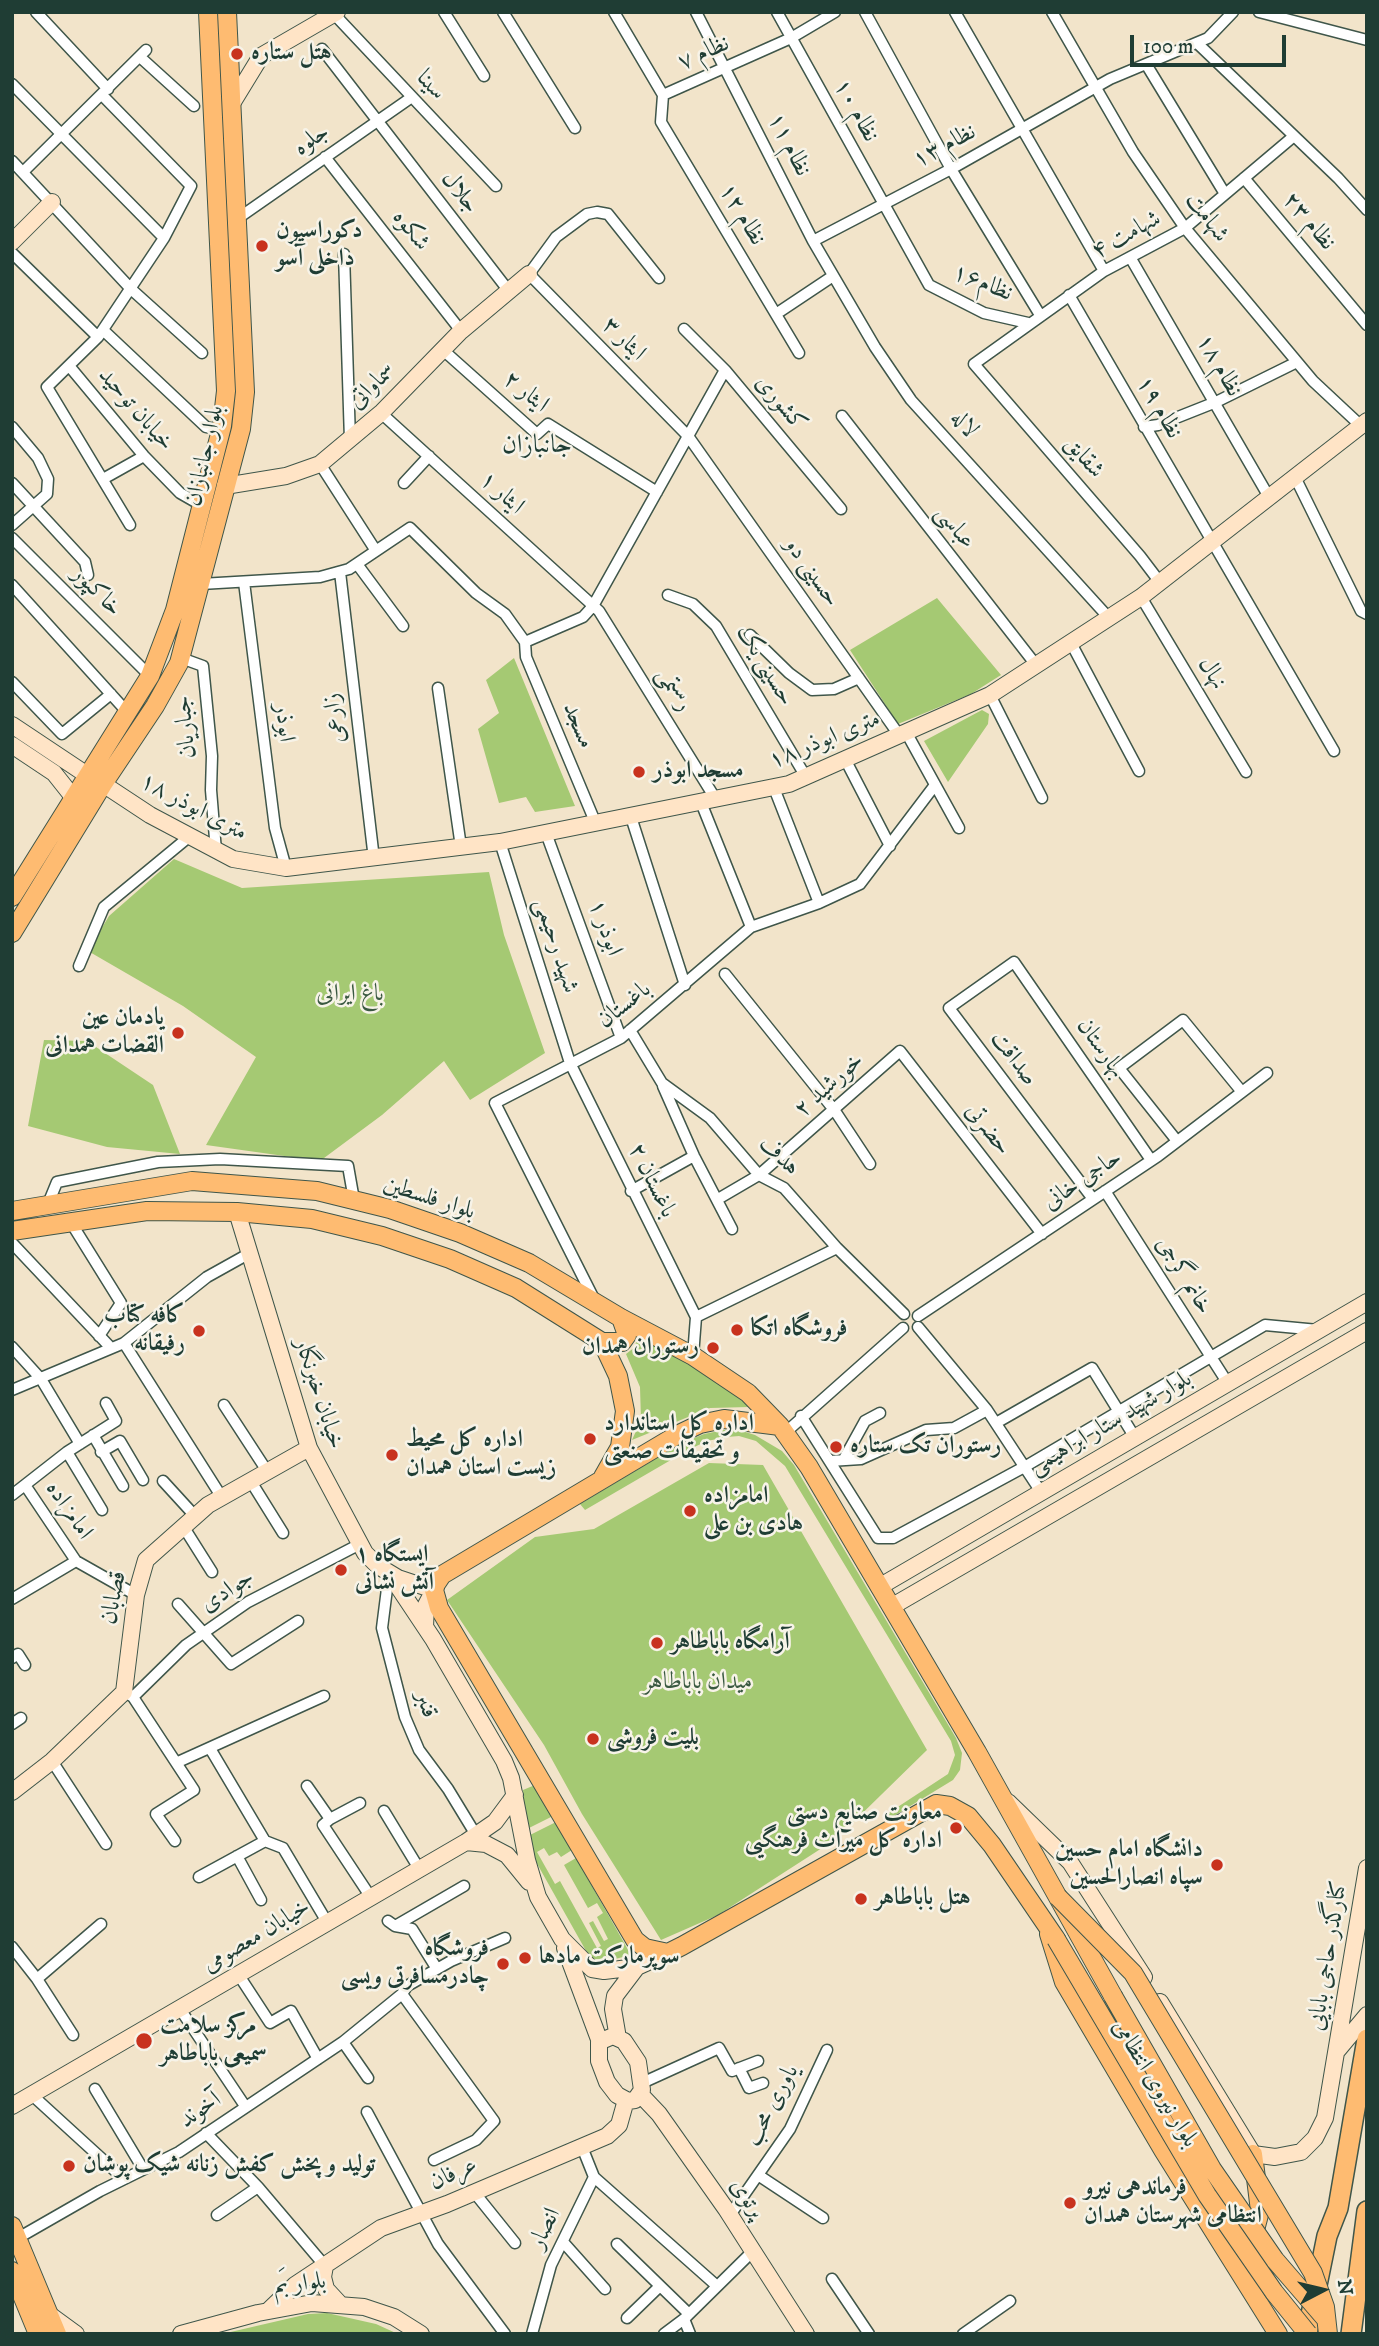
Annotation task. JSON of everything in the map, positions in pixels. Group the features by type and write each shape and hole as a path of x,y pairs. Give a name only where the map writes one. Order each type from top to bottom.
{"highway":[{"path":"1307,2334 1327,2236 1338,2208 1367,2039"},
{"path":"1350,2334 1363,2308 1367,2211"}],"main road":[{"name":"بلوار جانبازان","path":"12,897 150,676 175,610 221,430 226,391 208,12"},
{"name":"بلوار جانبازان","path":"12,933 155,706 181,658 241,429 245,391 227,12"},
{"path":"231,105 261,56 336,13"},
{"path":"12,242 52,202"},
{"path":"220,269 240,267"},
{"name":"سماواتی","path":"225,486 286,476 320,464 381,413 461,331 528,274"},
{"name":"۱۸ متری ابوذر","path":"99,791 233,859 286,868 500,842 774,788 806,777 990,695 1141,597 1158,581 1363,423"},
{"path":"12,725 87,775"},
{"path":"12,745 54,773 73,797"},
{"name":"بلوار فلسطین","path":"12,1210 192,1181 317,1191 354,1200 460,1233 529,1263 621,1318 693,1356 748,1393 783,1429"},
{"name":"بلوار فلسطین","path":"12,1231 147,1211 237,1212 312,1219 383,1236 450,1259 516,1288 602,1342"},
{"name":"خیابان خبرنگار","path":"237,1212 309,1448 360,1544 378,1566 419,1588 434,1590"},
{"name":"بلوار شهید ستار ابراهیمی","path":"879,1587 1367,1302"},
{"path":"602,1478 620,1447 625,1411 618,1376 602,1342 622,1342 627,1335 621,1318"},
{"name":"بلوار شهید ستار ابراهیمی","path":"891,1607 1367,1331"},
{"path":"425,1627 426,1605 442,1575 602,1478 700,1424 744,1419 783,1429 891,1607"},
{"name":"قصابان","path":"128,1694 136,1595 146,1560 221,1496 309,1448"},
{"path":"913,1567 909,1573 911,1582 923,1589"},
{"name":"خیابان خبرنگار","path":"389,1573 425,1627 504,1761 515,1796 527,1860 538,1896"},
{"path":"434,1590 439,1608 635,1940 645,1948 668,1953"},
{"name":"بلوار نیروی انتظامی","path":"891,1607 1212,2169 1275,2260 1338,2334"},
{"path":"13,1790 128,1694"},
{"path":"1000,1794 1070,1863 1208,2076 1253,2154 1259,2221 1252,2235 1244,2240 1222,2242"},
{"name":"خیابان معصومی","path":"12,2106 471,1838 495,1822 515,1796"},
{"name":"بلوار نیروی انتظامی","path":"668,1953 936,1804 950,1806 968,1816 992,1844 1056,1939 1207,2195 1274,2292 1307,2334"},
{"path":"471,1838 507,1856 538,1896 562,1939 592,1969 616,1971 637,1967 668,1953"},
{"name":"کنارگذر حاجی بابایی","path":"1253,2154 1275,2157 1301,2151 1315,2138 1325,2118 1367,1868"},
{"path":"1058,1898 1133,1973 1313,2273 1325,2307 1328,2334"},
{"name":"بلوار نیروی انتظامی","path":"1046,1924 1064,1982 1163,2150 1278,2334"},
{"name":"پرتوی","path":"562,1939 600,2042 599,2061 607,2082 617,2095 636,2093"},
{"path":"600,2042 607,2036 618,2038 613,2009 615,1996 637,1967"},
{"path":"1337,2051 1367,2015"},
{"name":"پرتوی","path":"618,2038 632,2050 636,2093 659,2114 730,2215 806,2334"},
{"name":"عرفان","path":"268,2311 295,2285 381,2228 607,2136 619,2125 636,2093"},
{"path":"15,2232 57,2334"},
{"path":"325,2266 323,2277 326,2289 339,2303"},
{"path":"12,2272 38,2334"},
{"name":"بلوار بَم","path":"181,2334 268,2311 312,2303 339,2303 394,2317 421,2334"},
{"path":"50,2315 76,2334"}],"street":[{"path":"36,12 191,186 164,237 101,333 70,367 47,387 131,525"},
{"path":"444,12 484,76"},
{"path":"503,12 575,128"},
{"name":"نظام ۱۱","path":"696,12 813,241"},
{"name":"نظام ۱۰","path":"777,12 882,204"},
{"name":"نظام ۷","path":"663,95 791,38 835,12"},
{"path":"865,12 951,169 1040,314"},
{"path":"955,12 1104,271"},
{"name":"شهامت","path":"1052,12 1133,152 1185,228 1297,362 1363,423"},
{"name":"نظام ۱۳","path":"813,241 951,169 1096,86 1208,38 1233,12"},
{"path":"1259,12 1367,40"},
{"name":"سینا","path":"336,13 496,186"},
{"path":"618,14 663,95"},
{"path":"1197,43 1367,211"},
{"name":"جلال","path":"321,49 508,290"},
{"path":"23,172 143,54 194,106"},
{"path":"1146,64 1225,194"},
{"path":"12,84 164,237"},
{"name":"نظام ۱۲","path":"663,95 661,122 799,353"},
{"name":"جلوه","path":"236,219 412,97"},
{"name":"شهامت ۴","path":"974,364 1040,314 1104,271 1185,228 1294,136"},
{"name":"شکوه","path":"325,157 461,331"},
{"path":"12,162 131,289 202,353"},
{"name":"نظام ۲۳","path":"1244,178 1367,325"},
{"name":"نظام۱۶","path":"882,204 929,285 984,313 1028,323"},
{"path":"528,274 556,237 587,214 597,212 608,215 659,278"},
{"name":"لاله","path":"813,241 911,400 1109,618"},
{"path":"12,253 206,427 221,430"},
{"path":"344,254 350,441"},
{"name":"نظام ۱۸","path":"1130,257 1269,497"},
{"name":"ایثار ۳","path":"528,274 688,436"},
{"path":"776,314 833,276"},
{"name":"نظام ۱۹","path":"1069,295 1334,751"},
{"name":"کشوری","path":"684,330 725,370 841,509"},
{"name":"ایثار ۲","path":"443,350 537,434 548,424 657,492"},
{"path":"1144,427 1158,425 1216,402 1297,362"},
{"name":"شقایق","path":"974,364 1140,556 1158,581"},
{"name":"خیابان توحید","path":"70,367 180,493 201,505"},
{"path":"201,584 320,577 340,572 357,564 410,528 461,580 505,614 526,642 583,617 593,606 725,370"},
{"name":"ایثار ۱","path":"381,413 593,606"},
{"name":"عباسی","path":"842,416 1036,665"},
{"path":"12,427 38,458 48,479 47,494 12,525"},
{"name":"حسینی دو","path":"688,436 859,678 903,734 959,828"},
{"path":"103,479 145,456"},
{"path":"404,483 429,456"},
{"path":"320,464 376,551"},
{"path":"1295,477 1361,611 1367,614"},
{"path":"12,484 85,562 88,575"},
{"name":"خاکپور","path":"12,538 150,676"},
{"path":"357,564 403,626"},
{"name":"زارعی","path":"340,572 374,859"},
{"name":"ابوذر","path":"244,582 275,828 286,868"},
{"path":"12,584 128,713"},
{"name":"حسینی یک","path":"668,595 693,604 716,626 806,777"},
{"name":"نهال","path":"1141,597 1246,772"},
{"name":"رستمی","path":"593,606 708,799 751,927"},
{"path":"750,635 789,673 812,690 834,689 859,678"},
{"name":"مسجد","path":"526,642 526,657 596,824"},
{"path":"1071,643 1139,771"},
{"name":"جباریان","path":"181,658 203,666 212,755 211,790 216,850"},
{"path":"12,681 62,734 111,694"},
{"path":"438,688 461,846"},
{"path":"990,695 1042,798"},
{"path":"845,759 890,846"},
{"name":"باغستان","path":"596,1303 495,1103 621,1038 751,927 820,903 860,884 935,785"},
{"path":"774,788 820,903"},
{"path":"631,817 685,985"},
{"name":"ابوذر ۱","path":"546,833 621,1038"},
{"path":"79,967 104,906 190,836"},
{"name":"شهید رحیمی","path":"500,842 570,1063"},
{"name":"بهارستان","path":"1014,962 1151,1160"},
{"name":"صداقت","path":"1014,962 949,1008 1093,1199"},
{"path":"725,974 835,1111 870,1164"},
{"path":"1177,1141 1119,1068 1183,1020 1242,1092"},
{"name":"هدف","path":"630,1030 662,1083 710,1118 759,1175 783,1188 836,1248 904,1314"},
{"name":"خورشید ۲","path":"718,1199 759,1175 835,1111 900,1051"},
{"name":"حضرتی","path":"900,1051 1042,1234"},
{"name":"باغستان ۲","path":"570,1063 631,1191 696,1317"},
{"name":"حاجی خانی","path":"918,1321 1151,1160 1267,1073"},
{"path":"662,1083 694,1156 732,1228"},
{"path":"631,1191 694,1156"},
{"path":"48,1204 57,1182 158,1162 220,1159 348,1166 354,1200"},
{"name":"خانم گرجی","path":"1105,1191 1227,1382"},
{"path":"71,1221 121,1303 99,1336"},
{"path":"12,1243 111,1348"},
{"path":"693,1356 696,1317 836,1248"},
{"path":"12,1391 124,1343 207,1277 250,1253"},
{"path":"783,1429 903,1328 904,1314 909,1312 987,1410 1041,1492"},
{"path":"903,1328 910,1331 918,1321"},
{"path":"801,1416 878,1538 893,1538 1026,1466 1265,1325 1318,1330"},
{"path":"124,1343 221,1496"},
{"path":"12,1347 41,1379 80,1444"},
{"path":"996,1423 1093,1368 1134,1436"},
{"name":"امامزاده","path":"106,1403 116,1421 66,1452 25,1485 76,1561 136,1595"},
{"path":"224,1405 267,1471"},
{"path":"830,1461 861,1459 926,1430 954,1427 987,1410"},
{"path":"844,1459 865,1421 880,1413"},
{"path":"93,1435 123,1486"},
{"path":"101,1452 120,1441 143,1480"},
{"path":"66,1452 102,1510"},
{"path":"250,1480 283,1533"},
{"path":"163,1481 189,1521 212,1572"},
{"path":"12,1494 25,1485"},
{"name":"جوادی","path":"128,1694 186,1646 248,1602 360,1544"},
{"path":"12,1599 76,1561"},
{"name":"قنبر","path":"389,1573 382,1628 405,1717 419,1750 448,1789 471,1838"},
{"path":"178,1604 231,1664 298,1621"},
{"path":"12,1658 18,1654 25,1665"},
{"path":"128,1694 178,1762 194,1790 156,1814 175,1841"},
{"path":"178,1762 211,1750 324,1696"},
{"path":"211,1750 265,1840 283,1848 327,1922"},
{"path":"52,1760 106,1844"},
{"path":"307,1786 331,1819"},
{"path":"360,1803 323,1825 370,1896"},
{"path":"384,1811 418,1867"},
{"path":"199,1877 265,1840"},
{"path":"237,1856 261,1900"},
{"path":"438,1969 412,1930 391,1924 464,1886"},
{"path":"37,1979 101,1924"},
{"name":"آخوند","path":"15,2232 179,2152 343,2042 402,1994 407,1986 505,1938"},
{"path":"12,1947 37,1979 73,2035"},
{"path":"238,1974 270,2023 291,2011 318,2059"},
{"path":"402,1994 494,2121 476,2140 433,2160"},
{"path":"180,2009 245,2106"},
{"path":"343,2042 368,2078"},
{"path":"636,2093 719,2048 732,2071 758,2061"},
{"name":"یاوری محب","path":"730,2215 790,2129 827,2050"},
{"path":"740,2068 749,2088 763,2083"},
{"path":"94,2090 143,2169"},
{"path":"32,2095 124,2179"},
{"path":"367,2112 438,2244 505,2334"},
{"path":"206,2133 258,2186 325,2266"},
{"path":"582,2147 594,2177 717,2286"},
{"path":"758,2175 822,2218"},
{"name":"انصار","path":"532,2334 551,2265 594,2177"},
{"path":"217,2216 258,2186"},
{"path":"474,2192 515,2243"},
{"path":"564,2243 605,2289"},
{"path":"617,2244 687,2317 690,2334"},
{"path":"664,2334 687,2317 753,2251"},
{"path":"832,2278 869,2334"},
{"path":"626,2318 660,2286"},
{"path":"963,2334 1010,2301"}],"green space":[{"path":"937,598 1001,675 971,694 898,724 850,650"},
{"path":"514,658 575,806 535,812 526,797 499,803 478,729 499,713 486,680"},
{"path":"982,710 989,714 988,724 948,782 924,741"},
{"name":"باغ ایرانی","path":"174,859 242,888 489,872 504,935 545,1053 470,1100 444,1061 382,1115 320,1161 206,1145 256,1057 183,1006 88,951 109,916"},
{"path":"44,1040 87,1041 153,1085 180,1154 107,1147 28,1126"},
{"path":"638,1333 734,1390 749,1407 710,1408 632,1440 641,1420 640,1387 626,1354 635,1347"},
{"path":"724,1430 739,1430 755,1435 782,1451 794,1465 956,1738 962,1753 960,1770 953,1780 889,1819 887,1814 948,1774 955,1755 951,1741 785,1466 756,1441 739,1436 727,1437 707,1441 688,1450 585,1510 580,1504 682,1443"},
{"name":"میدان باباطاهر","path":"709,1463 763,1465 927,1750 836,1839 718,1915 661,1940 582,1814 544,1745 447,1600 535,1537 594,1529"},
{"path":"535,1785 553,1816 527,1829 528,1836 556,1822 572,1850 561,1857 557,1852 549,1856 544,1848 537,1852 555,1884 560,1881 597,1948 601,1946 589,1923 593,1921 604,1941 608,1939 597,1917 603,1913 597,1903 588,1908 564,1865 576,1858 631,1955 607,1961 590,1958 526,1844 523,1790"},
{"path":"327,2313 376,2324 398,2334 222,2334 308,2314"}],"place":[{"name":"هتل ستاره","path":"237,54"},
{"name":"دکوراسیون داخلی آسو","path":"262,246"},
{"name":"مسجد ابوذر","path":"639,772"},
{"name":"یادمان عین القضات همدانی","path":"178,1033"},
{"name":"فروشگاه اتکا","path":"737,1330"},
{"name":"کافه کتاب رفیقانه","path":"199,1331"},
{"name":"رستوران همدان","path":"713,1348"},
{"name":"اداره کل استاندارد و تحقیقات صنعتی","path":"590,1439"},
{"name":"رستوران تک ستاره","path":"836,1447"},
{"name":"اداره کل محیط زیست استان همدان","path":"392,1455"},
{"name":"امامزاده هادی بن علی","path":"690,1511"},
{"name":"ایستگاه ۱ آتش نشانی","path":"341,1570"},
{"name":"آرامگاه باباطاهر","path":"657,1643"},
{"name":"بلیت فروشی","path":"593,1739"},
{"name":"معاونت صنایع دستی اداره کل میراث فرهنگیی","path":"956,1828"},
{"name":"دانشگاه امام حسین سپاه انصارالحسین","path":"1217,1865"},
{"name":"هتل باباطاهر","path":"861,1899"},
{"name":"سوپرمارکت مادها","path":"525,1958"},
{"name":"فروشگاه چادرمسافرتی ویسی","path":"503,1964"},
{"name":"مرکز سلامت سمیعی باباطاهر","path":"144,2041"},
{"name":"تولید و پخش کفش زنانه شیک پوشان","path":"69,2166"},
{"name":"فرماندهی نیرو انتظامی شهرستان همدان","path":"1070,2203"}],"district":[{"name":"جانبازان","path":"537,447"}]}
